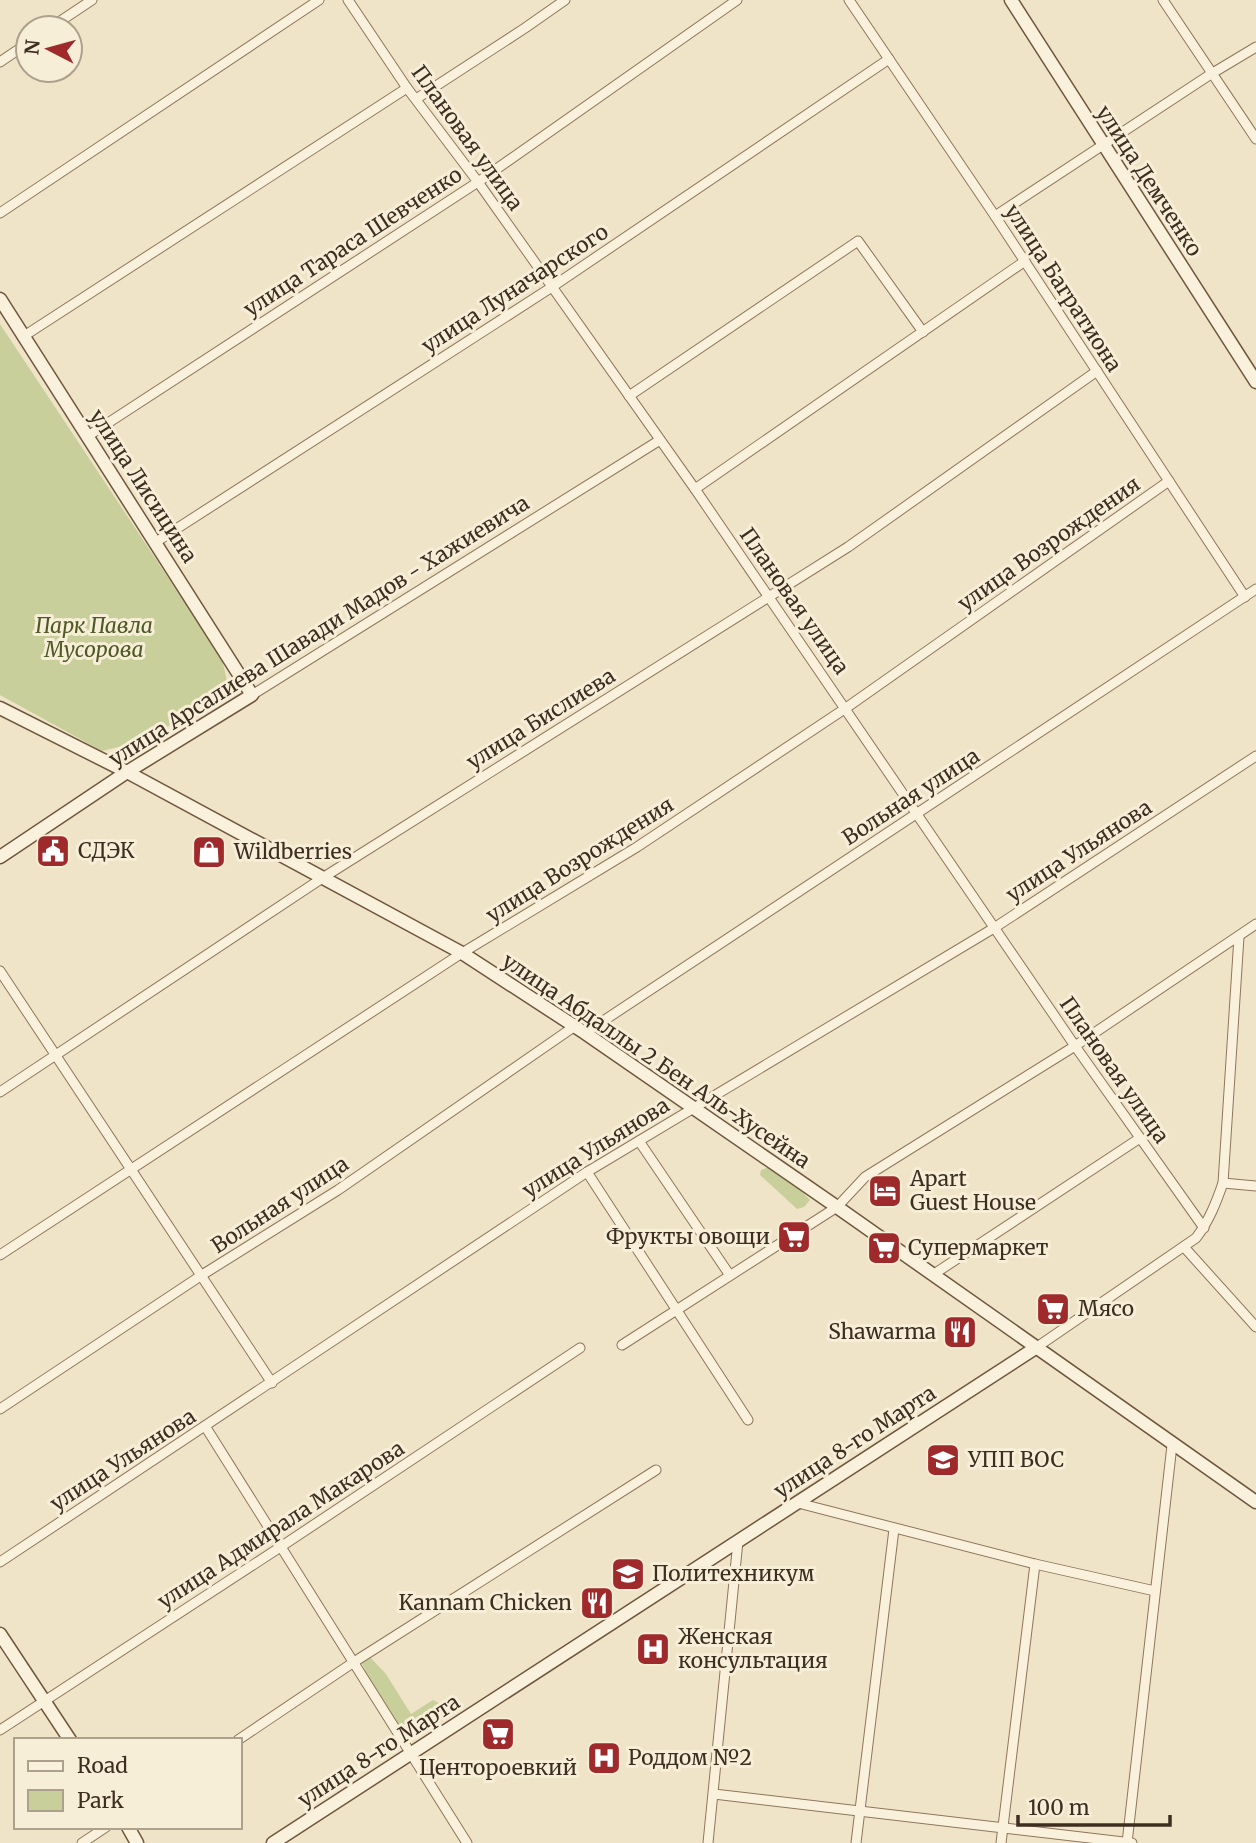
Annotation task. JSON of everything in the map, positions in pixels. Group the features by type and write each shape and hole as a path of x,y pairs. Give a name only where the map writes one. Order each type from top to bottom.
{"street":[{"path":"71,14 92,0"},
{"path":"0,213 318,0"},
{"name":"Плановая улица","path":"348,0 407,88 478,182 695,489 994,928 1205,1228"},
{"path":"416,99 565,0"},
{"name":"улица Тараса Шевченко","path":"88,436 478,182 737,0"},
{"name":"улица Багратиона","path":"849,0 1025,261 1245,597"},
{"name":"улица Демченко","path":"1011,0 1256,382"},
{"path":"1163,0 1256,139"},
{"path":"995,216 1256,47"},
{"name":"улица Луначарского","path":"156,542 552,287 889,59"},
{"path":"24,336 407,88"},
{"path":"629,396 858,241 923,332"},
{"path":"695,489 1025,261"},
{"name":"улица Лисицина","path":"0,299 252,695"},
{"name":"улица Бислиева","path":"0,1092 324,877 848,547 1097,371"},
{"name":"улица Арсалиева Шавади Мадов - Хажиевича","path":"0,857 127,772 660,440"},
{"name":"улица Возрождения","path":"0,1255 462,953 637,847 846,708 1169,481"},
{"name":"Вольная улица","path":"0,1409 580,1029 918,813 1256,589"},
{"name":"улица Абдаллы 2 Бен Аль-Хусейна","path":"0,708 127,772 462,953 580,1029 934,1274 1256,1503"},
{"name":"улица Ульянова","path":"0,1562 587,1172 994,928 1256,756"},
{"path":"622,1345 837,1207 865,1177 1075,1045 1256,924"},
{"name":"улица 8-го Марта","path":"273,1843 1037,1347 1196,1238 1205,1228 1223,1183 1239,937"},
{"path":"0,971 272,1383"},
{"path":"934,1274 1140,1138"},
{"path":"639,1141 729,1274"},
{"path":"587,1172 748,1420"},
{"path":"1223,1183 1256,1186"},
{"path":"1184,1247 1256,1327"},
{"name":"улица Адмирала Макарова","path":"0,1730 580,1348"},
{"path":"205,1426 467,1843"},
{"path":"714,1794 1129,1843 1172,1445"},
{"path":"241,1738 354,1662 656,1470"},
{"path":"798,1503 1035,1564 1155,1591"},
{"path":"856,1843 894,1529"},
{"path":"708,1843 738,1541"},
{"path":"1001,1843 1035,1564"},
{"path":"0,1634 69,1738"},
{"path":"82,1843 103,1829"}],"green space":[{"name":"Парк Павла Мусорова","path":"0,324 222,659 227,681 217,697 143,741 102,751 0,695"},
{"path":"769,1167 790,1179 810,1200 804,1207 797,1209 760,1175 761,1170"},
{"path":"369,1656 386,1674 411,1714 433,1700 441,1704 444,1717 438,1726 409,1736 404,1733 369,1680 362,1663"}],"place":[{"name":"СДЭК","path":"53,851"},
{"name":"Wildberries","path":"209,852"},
{"name":"Apart Guest House","path":"885,1191"},
{"name":"Фрукты овощи","path":"794,1237"},
{"name":"Супермаркет","path":"884,1248"},
{"name":"Мясо","path":"1053,1309"},
{"name":"Shawarma","path":"960,1332"},
{"name":"УПП ВОС","path":"943,1460"},
{"name":"Политехникум","path":"628,1574"},
{"name":"Kannam Chicken","path":"597,1603"},
{"name":"Женская консультация","path":"653,1649"},
{"name":"Центороевкий","path":"498,1734"},
{"name":"Роддом №2","path":"604,1758"}]}
